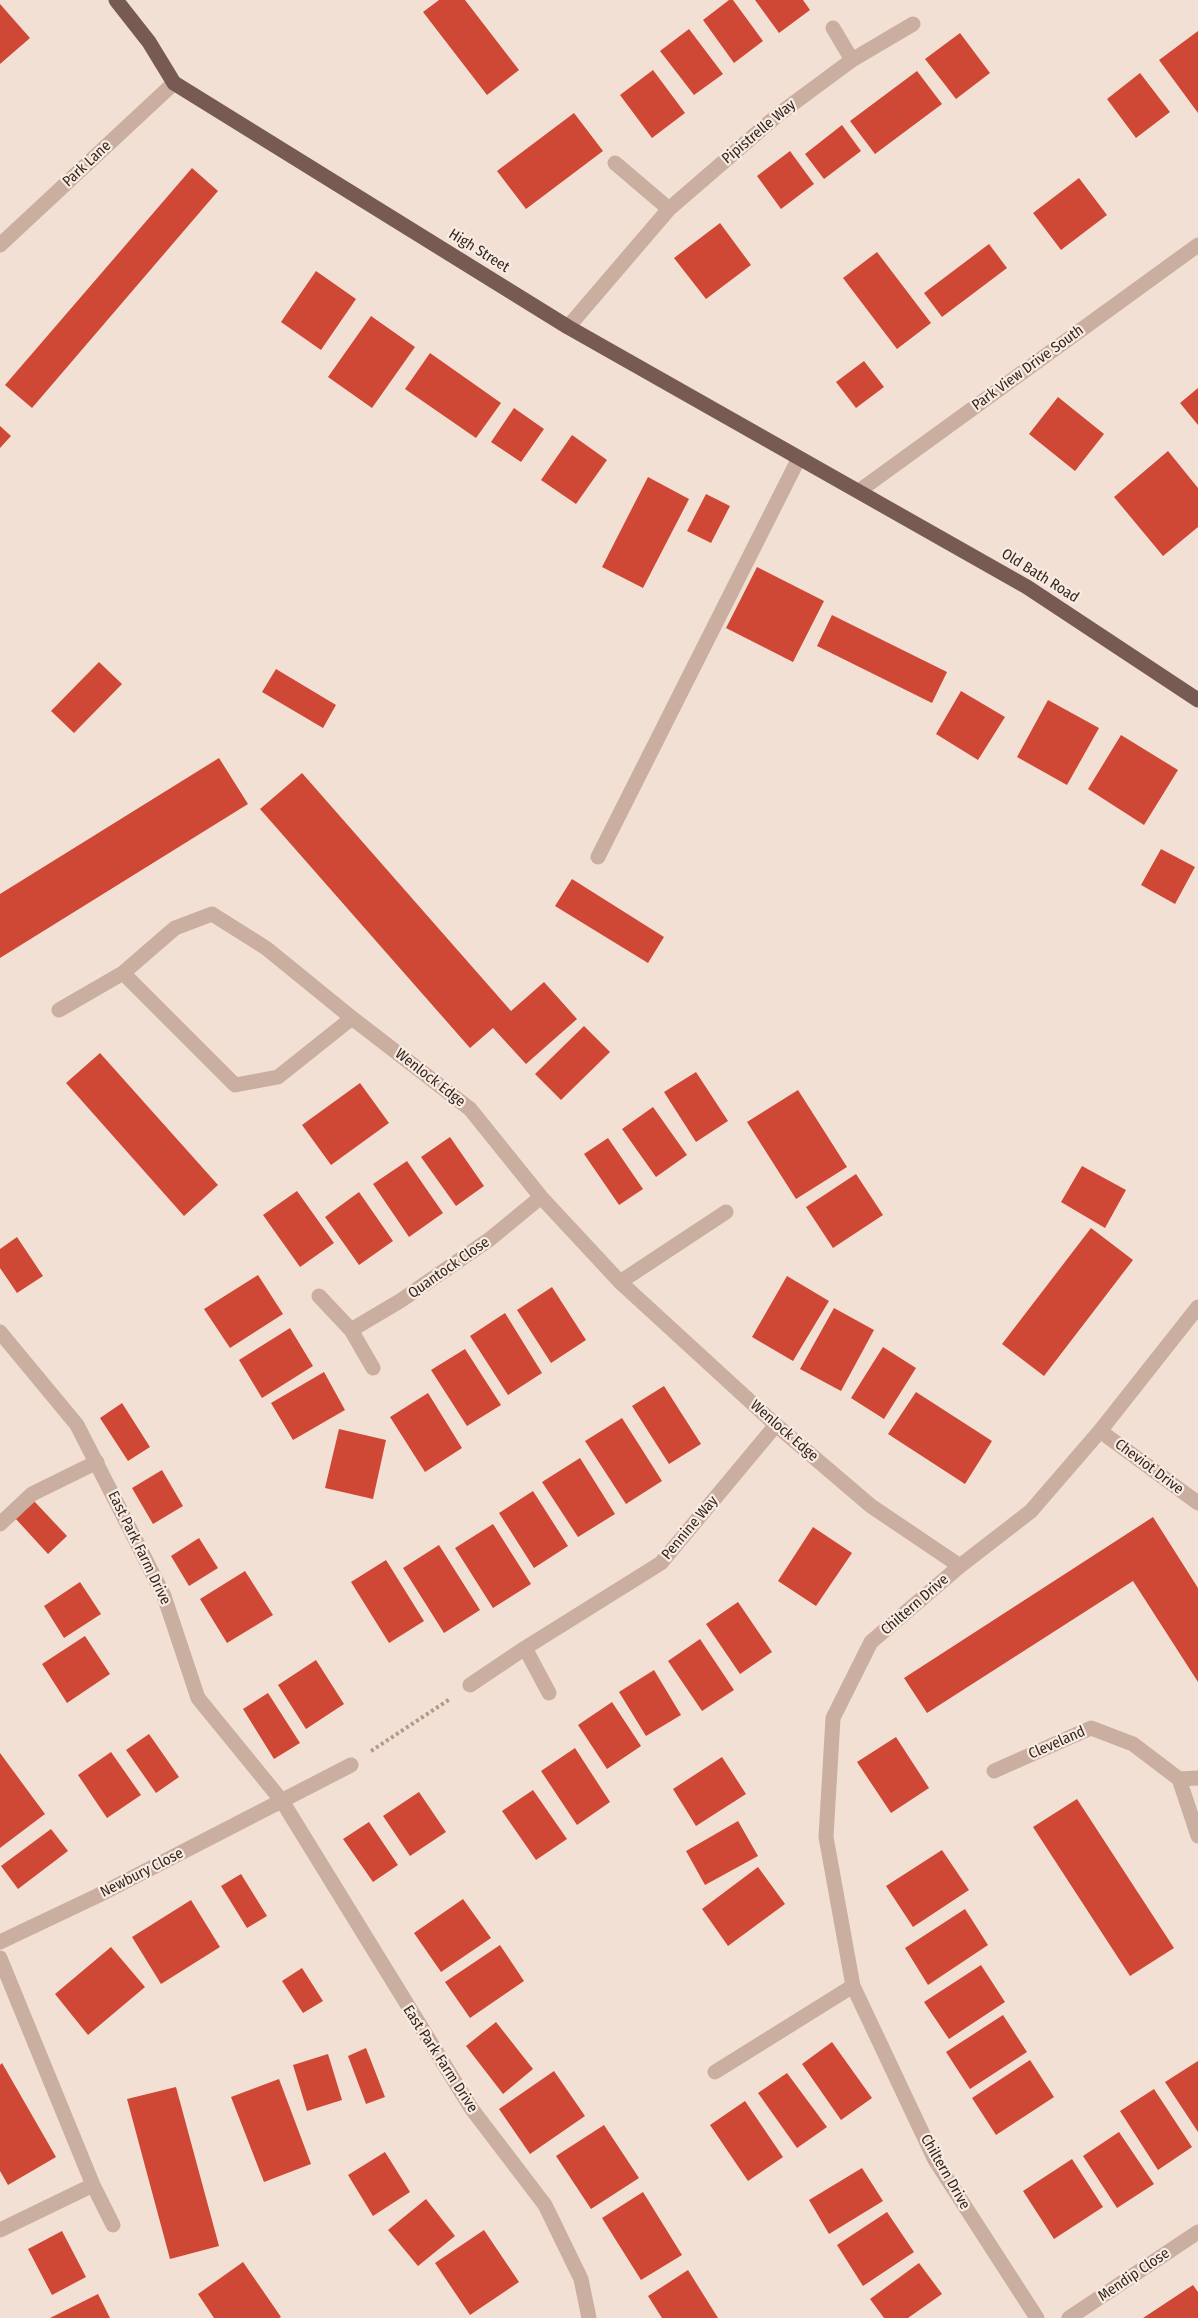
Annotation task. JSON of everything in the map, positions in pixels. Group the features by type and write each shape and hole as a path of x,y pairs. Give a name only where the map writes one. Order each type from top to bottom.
{"main road":[{"name":"High Street","path":"116,0 148,42 174,83 568,327 859,491"},
{"name":"Old Bath Road","path":"859,491 1027,587 1198,700"}],"street":[{"name":"Pipistrelle Way","path":"568,327 669,209 779,114 852,60 913,24"},
{"path":"833,28 852,60"},
{"name":"Park Lane","path":"0,245 174,83"},
{"path":"615,162 669,209"},
{"name":"Park View Drive South","path":"859,491 1198,245"},
{"path":"598,857 798,458"},
{"name":"Wenlock Edge","path":"59,1010 123,973 175,928 212,914 266,948 470,1109 541,1197 620,1282 776,1425 871,1506 960,1566"},
{"path":"123,973 235,1085 278,1077 352,1018"},
{"name":"Quantock Close","path":"351,1330 400,1301 490,1239 541,1197"},
{"path":"620,1282 703,1230 726,1212"},
{"path":"319,1296 351,1330 373,1368"},
{"name":"Chiltern Drive","path":"1037,2318 935,2160 853,1986 826,1838 832,1718 871,1642 960,1566 1031,1510 1100,1431 1198,1307"},
{"name":"East Park Farm Drive","path":"0,1332 77,1425 164,1596 198,1698 282,1801 471,2108 545,2205 581,2279 590,2318"},
{"name":"Pennine Way","path":"470,1685 661,1563 776,1425"},
{"name":"Cheviot Drive","path":"1100,1431 1198,1503"},
{"path":"0,1524 32,1494 96,1462"},
{"path":"525,1648 549,1693"},
{"name":"Cleveland","path":"994,1771 1090,1728 1133,1744 1179,1779"},
{"path":"282,1801 351,1765"},
{"path":"1198,1778 1179,1779 1198,1836"},
{"name":"Newbury Close","path":"0,1942 282,1801"},
{"path":"0,1958 93,2185 113,2225"},
{"path":"715,2072 853,1986"},
{"path":"0,2230 93,2185"},
{"name":"Mendip Close","path":"1069,2318 1198,2232"}],"path":[{"path":"351,1765 470,1685"}],"building":[{"path":"439,0 465,0 519,70 487,95 423,12"},
{"path":"729,0 733,0 763,41 734,63 703,20"},
{"path":"755,0 803,0 810,10 779,33"},
{"path":"0,4 30,38 0,64"},
{"path":"689,29 723,74 694,95 660,51"},
{"path":"1198,31 1198,113 1159,60"},
{"path":"960,33 990,73 956,99 925,59"},
{"path":"653,70 685,113 652,138 620,95"},
{"path":"917,71 942,104 875,154 850,121"},
{"path":"1140,73 1170,112 1136,138 1107,99"},
{"path":"574,113 603,151 526,209 497,171"},
{"path":"842,125 861,151 824,179 805,154"},
{"path":"790,151 814,184 781,209 757,176"},
{"path":"192,168 218,191 32,408 5,385"},
{"path":"1079,178 1107,215 1061,250 1033,213"},
{"path":"720,223 751,265 706,299 674,258"},
{"path":"989,244 1007,268 942,317 924,293"},
{"path":"877,252 931,323 897,349 843,278"},
{"path":"316,271 356,299 321,350 281,322"},
{"path":"371,316 415,347 372,408 328,377"},
{"path":"430,353 501,403 476,438 405,389"},
{"path":"864,361 884,387 856,408 836,382"},
{"path":"1198,388 1198,425 1180,403"},
{"path":"1058,397 1104,434 1075,471 1029,434"},
{"path":"514,408 544,429 521,462 491,442"},
{"path":"0,426 11,436 0,448"},
{"path":"572,435 607,460 576,504 541,480"},
{"path":"1168,451 1198,488 1198,527 1163,556 1114,497"},
{"path":"648,477 689,499 643,588 602,567"},
{"path":"706,494 730,506 711,543 687,531"},
{"path":"757,567 824,601 793,662 726,628"},
{"path":"832,615 947,672 932,703 817,646"},
{"path":"99,662 122,684 74,733 51,711"},
{"path":"276,669 336,705 323,728 262,692"},
{"path":"961,691 1005,717 978,760 936,734"},
{"path":"1048,700 1099,728 1067,785 1017,757"},
{"path":"1121,735 1178,770 1144,825 1088,789"},
{"path":"219,758 248,804 0,958 0,894"},
{"path":"302,773 511,1011 544,982 577,1019 526,1064 493,1028 470,1048 260,809"},
{"path":"1161,849 1195,867 1175,904 1141,885"},
{"path":"572,879 664,937 648,963 555,906"},
{"path":"584,1026 610,1052 561,1100 535,1074"},
{"path":"100,1053 218,1185 184,1216 66,1083"},
{"path":"696,1072 728,1121 696,1142 664,1092"},
{"path":"360,1083 389,1123 331,1165 302,1125"},
{"path":"798,1090 847,1167 796,1199 747,1122"},
{"path":"653,1107 687,1155 656,1177 622,1129"},
{"path":"450,1137 484,1186 456,1206 421,1157"},
{"path":"608,1138 643,1189 619,1205 584,1154"},
{"path":"407,1161 443,1213 409,1237 373,1184"},
{"path":"1082,1166 1126,1190 1105,1228 1061,1202"},
{"path":"856,1174 883,1215 833,1248 806,1207"},
{"path":"297,1191 334,1243 300,1267 263,1215"},
{"path":"359,1192 393,1241 359,1265 325,1217"},
{"path":"1091,1228 1133,1260 1044,1376 1002,1344"},
{"path":"17,1237 43,1276 17,1293 0,1268 0,1249"},
{"path":"258,1275 283,1314 230,1348 204,1309"},
{"path":"787,1276 829,1301 793,1361 752,1337"},
{"path":"552,1287 586,1340 551,1363 517,1310"},
{"path":"834,1308 874,1330 841,1391 800,1369"},
{"path":"505,1313 542,1373 508,1395 470,1336"},
{"path":"290,1328 313,1366 262,1398 239,1360"},
{"path":"883,1347 916,1368 884,1419 851,1398"},
{"path":"465,1349 501,1405 467,1426 431,1370"},
{"path":"324,1372 345,1410 293,1440 271,1403"},
{"path":"664,1386 701,1444 669,1464 632,1406"},
{"path":"916,1392 992,1441 965,1484 888,1434"},
{"path":"428,1393 462,1448 425,1472 390,1417"},
{"path":"122,1403 150,1447 128,1461 100,1418"},
{"path":"622,1418 662,1481 626,1504 585,1441"},
{"path":"339,1429 386,1440 373,1499 325,1488"},
{"path":"580,1458 615,1514 578,1537 542,1482"},
{"path":"162,1470 183,1506 153,1524 132,1488"},
{"path":"533,1491 568,1546 534,1568 499,1513"},
{"path":"34,1501 67,1536 48,1554 15,1518"},
{"path":"1153,1517 1198,1588 1198,1682 1133,1581 927,1713 904,1678"},
{"path":"493,1524 531,1584 493,1608 455,1548"},
{"path":"813,1527 852,1553 816,1606 778,1581"},
{"path":"199,1538 218,1568 189,1586 171,1556"},
{"path":"439,1545 480,1610 444,1633 403,1568"},
{"path":"386,1560 424,1621 389,1643 351,1582"},
{"path":"245,1571 273,1615 227,1643 200,1599"},
{"path":"80,1582 101,1614 64,1638 44,1606"},
{"path":"738,1602 772,1652 740,1674 706,1624"},
{"path":"85,1636 110,1674 67,1703 42,1664"},
{"path":"700,1639 734,1690 702,1711 668,1661"},
{"path":"316,1660 344,1704 306,1729 278,1685"},
{"path":"654,1670 681,1715 646,1736 619,1692"},
{"path":"268,1693 300,1743 274,1759 243,1709"},
{"path":"612,1702 641,1746 607,1769 578,1725"},
{"path":"149,1734 179,1777 156,1793 126,1750"},
{"path":"896,1737 929,1788 891,1813 857,1762"},
{"path":"575,1748 610,1802 577,1825 541,1771"},
{"path":"111,1752 141,1795 107,1818 78,1775"},
{"path":"0,1753 45,1814 0,1848"},
{"path":"722,1757 746,1794 696,1826 673,1789"},
{"path":"533,1790 567,1839 536,1860 502,1811"},
{"path":"419,1792 446,1832 410,1856 383,1816"},
{"path":"1077,1799 1174,1948 1130,1976 1033,1827"},
{"path":"738,1821 758,1856 705,1885 686,1851"},
{"path":"369,1822 398,1865 373,1882 343,1839"},
{"path":"51,1829 68,1851 18,1889 1,1866"},
{"path":"942,1850 969,1890 913,1927 886,1886"},
{"path":"758,1867 785,1904 728,1946 702,1909"},
{"path":"241,1874 267,1916 247,1928 221,1886"},
{"path":"463,1899 491,1938 441,1972 414,1933"},
{"path":"191,1900 220,1947 161,1984 132,1937"},
{"path":"965,1909 988,1945 928,1985 905,1948"},
{"path":"500,1945 524,1981 470,2018 445,1982"},
{"path":"111,1947 145,1987 88,2035 55,1994"},
{"path":"981,1965 1005,2002 949,2039 924,2002"},
{"path":"302,1968 323,2001 303,2013 282,1981"},
{"path":"1003,2015 1027,2052 970,2089 946,2052"},
{"path":"496,2022 533,2069 503,2094 466,2046"},
{"path":"832,2042 872,2098 841,2120 802,2064"},
{"path":"366,2048 385,2097 366,2104 348,2056"},
{"path":"328,2054 342,2100 307,2111 293,2065"},
{"path":"1030,2060 1054,2097 996,2135 972,2098"},
{"path":"1198,2061 1198,2132 1165,2082"},
{"path":"2,2063 56,2157 8,2185 0,2171 0,2065"},
{"path":"554,2071 585,2116 530,2154 499,2109"},
{"path":"787,2073 827,2127 797,2148 758,2093"},
{"path":"279,2079 311,2164 264,2182 231,2097"},
{"path":"176,2087 219,2246 170,2259 127,2099"},
{"path":"1154,2089 1192,2147 1158,2170 1120,2111"},
{"path":"745,2101 783,2157 748,2181 710,2125"},
{"path":"604,2125 639,2178 591,2209 556,2156"},
{"path":"1119,2132 1154,2184 1117,2208 1083,2156"},
{"path":"385,2152 410,2192 373,2216 348,2175"},
{"path":"1072,2159 1103,2207 1054,2239 1023,2191"},
{"path":"862,2168 883,2201 829,2234 809,2200"},
{"path":"643,2192 682,2255 641,2280 602,2218"},
{"path":"426,2199 455,2236 418,2266 388,2230"},
{"path":"887,2212 914,2252 863,2286 837,2245"},
{"path":"484,2230 519,2282 470,2315 435,2263"},
{"path":"62,2231 86,2277 52,2295 28,2249"},
{"path":"243,2262 281,2317 214,2318 198,2294"},
{"path":"919,2263 942,2294 908,2318 884,2318 870,2299"},
{"path":"688,2270 718,2318 662,2318 648,2296"},
{"path":"1193,2285 1198,2292 1198,2318 1143,2318"},
{"path":"98,2294 110,2318 50,2318"}]}
